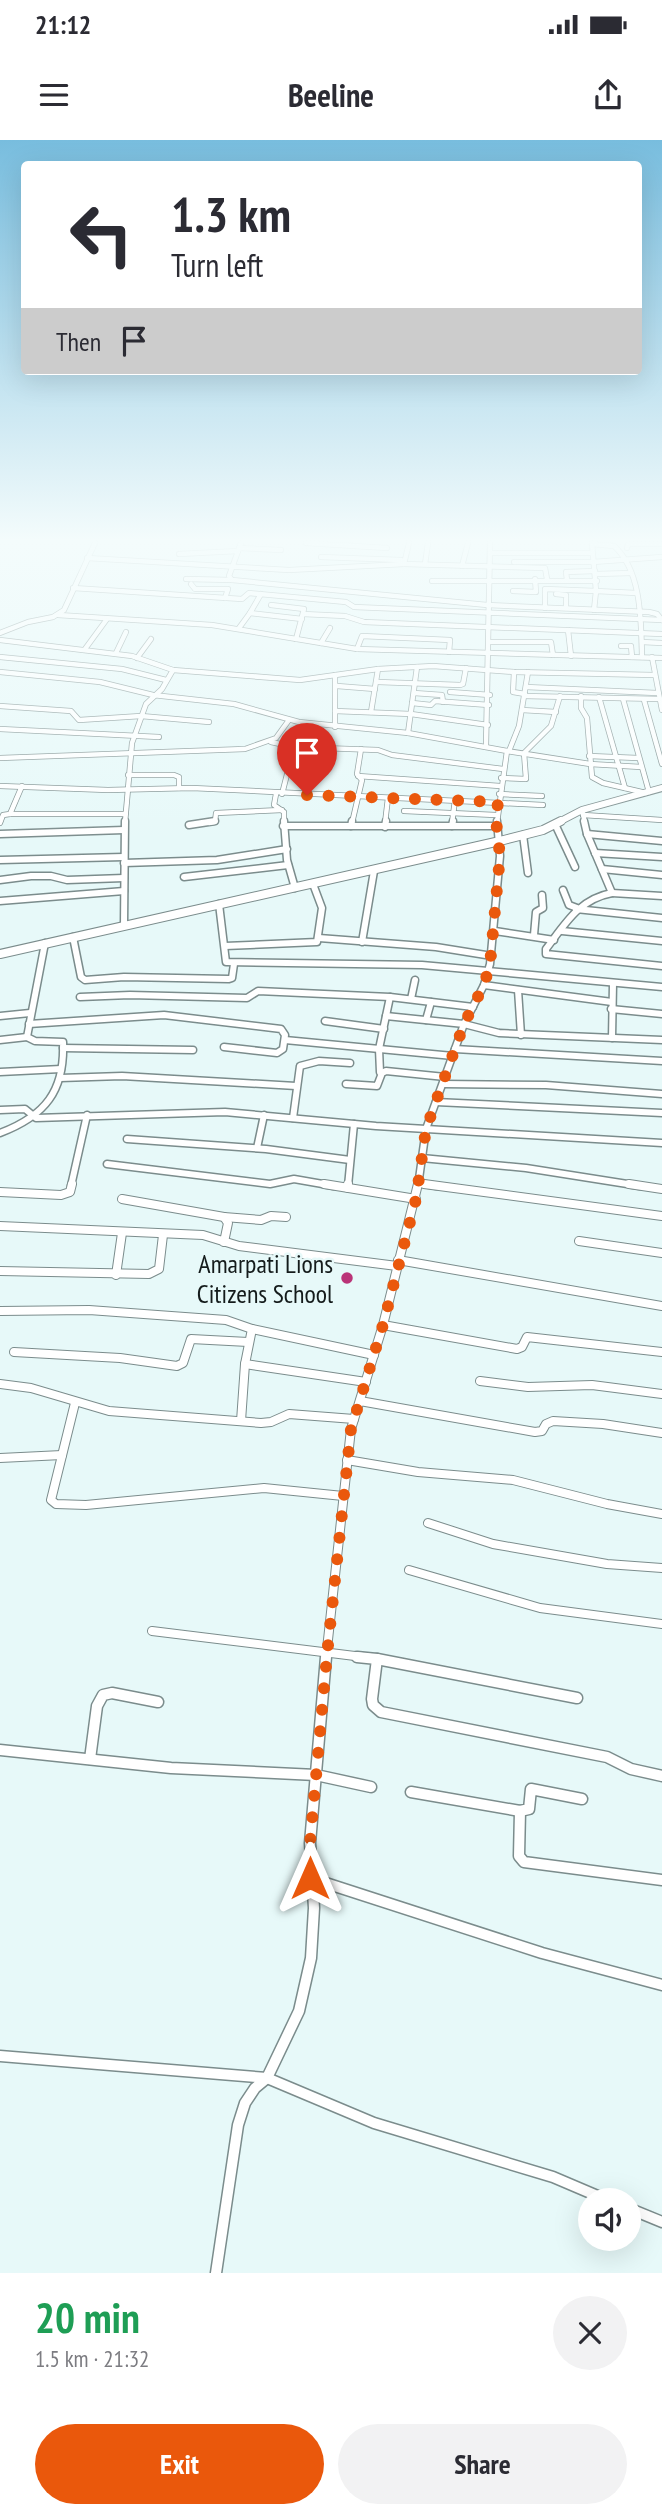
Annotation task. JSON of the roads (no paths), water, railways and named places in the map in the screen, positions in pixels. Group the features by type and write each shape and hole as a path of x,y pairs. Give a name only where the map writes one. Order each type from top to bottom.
{"street":[{"path":"24,643 116,653 173,670 300,680 378,669 417,667 654,675"},
{"path":"85,649 90,643"},
{"path":"116,653 121,643"},
{"path":"136,658 148,643"},
{"path":"321,643 357,649 662,658"},
{"path":"357,649 359,643"},
{"path":"449,652 450,643"},
{"path":"486,746 492,670 491,643"},
{"path":"551,643 553,655"},
{"path":"569,643 571,656"},
{"path":"642,643 642,657"},
{"path":"621,646 631,646 632,657"},
{"path":"0,657 122,669 166,680"},
{"path":"652,657 662,710"},
{"path":"408,733 417,667"},
{"path":"378,682 462,684 466,668"},
{"path":"371,712 378,669"},
{"path":"124,925 124,831 134,736 153,695 162,689 173,670"},
{"path":"514,671 513,691 644,700 658,696"},
{"path":"0,672 100,681 153,695 234,704 289,720 408,733 590,764 641,767"},
{"path":"216,2273 238,2125 245,2103 255,2088 267,2078 299,2011 311,1958 314,1908 310,1878 310,1843 347,1460 354,1419 383,1325 416,1199 426,1129 464,1024 484,985 492,956 500,841 496,815 503,769 522,709 528,672"},
{"path":"335,675 335,727"},
{"path":"337,686 375,689"},
{"path":"450,692 490,695"},
{"path":"525,692 658,696"},
{"path":"414,693 442,695 443,702"},
{"path":"0,786 127,790 179,788 455,800 500,790 526,779 524,753 551,726 560,696"},
{"path":"581,696 582,708 587,718 592,777 596,781 648,792"},
{"path":"599,697 625,788"},
{"path":"623,699 648,792"},
{"path":"644,700 662,764"},
{"path":"412,703 431,705 434,701 489,705"},
{"path":"0,706 71,711 79,720 141,716 209,722"},
{"path":"522,709 555,712"},
{"path":"335,711 411,715 488,725"},
{"path":"271,742 284,732 289,720"},
{"path":"0,729 159,737"},
{"path":"0,758 33,759 131,752 213,752 271,742 294,747 362,749 503,769"},
{"path":"282,810 274,805 294,747"},
{"path":"358,776 362,749"},
{"path":"589,756 638,758"},
{"path":"128,775 174,775 179,777 179,788"},
{"path":"358,776 542,796"},
{"path":"351,826 362,780 358,776"},
{"path":"10,814 22,786"},
{"path":"0,954 500,841 616,801 662,789"},
{"path":"500,790 543,805"},
{"path":"385,827 388,798"},
{"path":"452,826 455,800"},
{"path":"189,825 215,822 216,813 282,810"},
{"path":"282,810 288,865 295,888"},
{"path":"404,811 496,815"},
{"path":"583,813 662,820"},
{"path":"583,813 587,834 612,892"},
{"path":"0,823 3,815 10,814 125,814"},
{"path":"555,824 575,867"},
{"path":"283,826 497,826"},
{"path":"0,834 124,831"},
{"path":"587,834 662,841"},
{"path":"523,835 528,873"},
{"path":"0,860 217,860 287,849"},
{"path":"595,853 662,857"},
{"path":"184,877 288,865"},
{"path":"602,869 662,875"},
{"path":"362,942 374,871"},
{"path":"0,880 41,876 76,880 124,878"},
{"path":"76,880 77,893"},
{"path":"225,946 314,943 319,938 322,908 313,884"},
{"path":"563,890 569,905 576,909 662,918"},
{"path":"0,901 124,891"},
{"path":"662,896 612,892 587,898 545,949 550,956 662,967"},
{"path":"534,935 537,911 543,908 542,895"},
{"path":"219,904 225,946 224,961 234,964 399,964 662,987"},
{"path":"495,931 554,940"},
{"path":"562,931 662,941"},
{"path":"73,937 81,977 85,980 124,977 229,979 232,978 234,964"},
{"path":"319,938 436,947 492,956"},
{"path":"27,1037 45,943"},
{"path":"411,999 415,981"},
{"path":"612,1038 613,984"},
{"path":"484,985 662,1014"},
{"path":"518,990 521,1035"},
{"path":"80,997 130,995 247,998 255,991 390,997 473,1007"},
{"path":"380,1072 390,997"},
{"path":"425,1020 431,1002"},
{"path":"0,1016 30,1013"},
{"path":"29,1024 137,1015 186,1016 281,1029 285,1035 283,1049 277,1053 224,1047"},
{"path":"386,1016 464,1024 499,1033 521,1035 662,1040"},
{"path":"325,1021 384,1029"},
{"path":"0,1040 27,1037 35,1041 62,1042 60,1078 51,1102 36,1118"},
{"path":"285,1040 381,1049 662,1061"},
{"path":"63,1048 193,1050"},
{"path":"293,1118 299,1067 304,1063 350,1062"},
{"path":"0,1072 61,1069"},
{"path":"346,1084 377,1086 382,1073 386,1071 444,1080 662,1094"},
{"path":"60,1078 122,1076 296,1086"},
{"path":"436,1102 662,1113"},
{"path":"0,1110 23,1109 33,1113 36,1118"},
{"path":"0,1133 36,1118 225,1112 354,1124 662,1143"},
{"path":"0,1192 68,1194 87,1115"},
{"path":"257,1148 264,1115"},
{"path":"348,1188 354,1124"},
{"path":"127,1139 257,1148 351,1160"},
{"path":"422,1158 526,1168 662,1189"},
{"path":"107,1164 270,1184 294,1179 416,1199"},
{"path":"418,1183 662,1216"},
{"path":"122,1199 224,1217 261,1220 271,1216 286,1217"},
{"path":"224,1217 228,1223 224,1242"},
{"path":"0,1226 203,1235 224,1242 398,1263 662,1306"},
{"path":"116,1275 122,1233"},
{"path":"0,1271 146,1275 156,1272 163,1235"},
{"path":"579,1241 662,1253"},
{"path":"0,1311 89,1310 226,1320 251,1329 374,1354"},
{"path":"383,1325 517,1349 522,1347 527,1337 662,1352"},
{"path":"241,1421 245,1364 251,1329"},
{"path":"13,1352 120,1358 177,1366 183,1363 193,1339 248,1342"},
{"path":"245,1364 366,1382"},
{"path":"480,1381 528,1387 592,1385 662,1394"},
{"path":"0,1384 31,1388 109,1412 271,1422 289,1414 354,1419"},
{"path":"360,1401 535,1432 542,1431 546,1424 553,1421 603,1424 662,1433"},
{"path":"75,1403 51,1500 63,1506 264,1488 343,1496"},
{"path":"0,1458 62,1455"},
{"path":"347,1460 418,1472 513,1480 607,1504 662,1514"},
{"path":"428,1523 493,1544 607,1564 662,1568"},
{"path":"409,1570 540,1608 662,1624"},
{"path":"152,1631 327,1655 377,1659 577,1698"},
{"path":"377,1659 372,1699 381,1712 607,1757 631,1769 662,1776"},
{"path":"90,1759 97,1706 103,1695 112,1693 158,1702"},
{"path":"0,1750 171,1768 316,1775 371,1787"},
{"path":"411,1792 520,1811 529,1809 531,1789 582,1799"},
{"path":"520,1811 519,1856 522,1862 662,1880"},
{"path":"310,1878 530,1949 662,1985"},
{"path":"0,2056 267,2078 374,2123 578,2188"},
{"path":"641,2213 662,2222"}],"place":[{"name":"Amarpati Lions Citizens School","path":"347,1278"}]}
